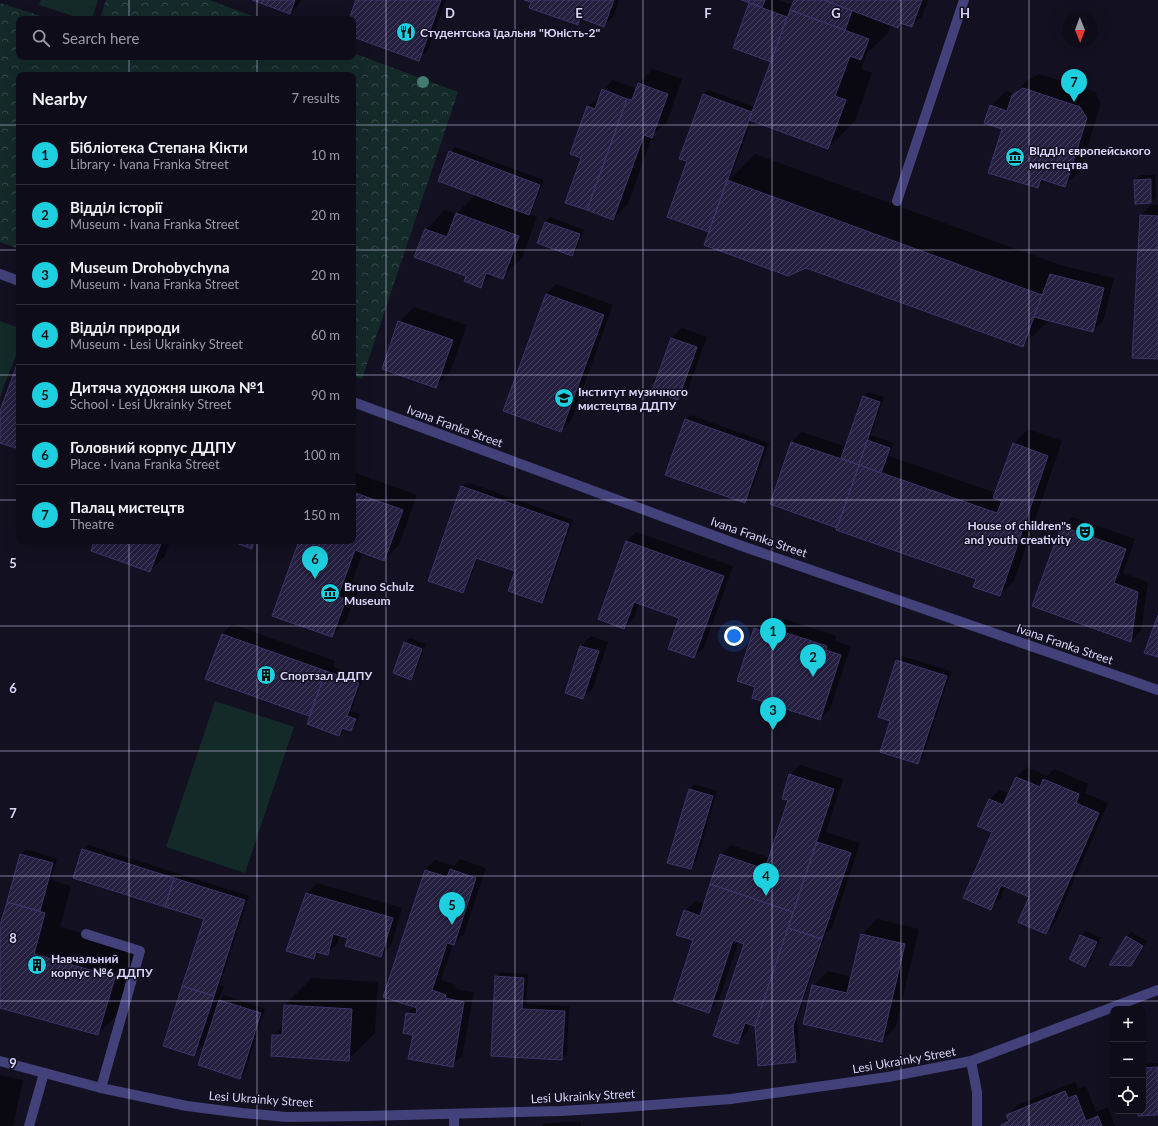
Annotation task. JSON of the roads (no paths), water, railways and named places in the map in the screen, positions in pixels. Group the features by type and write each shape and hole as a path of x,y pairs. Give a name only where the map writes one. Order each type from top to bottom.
{"street":[{"path":"897,201 964,0"},
{"path":"0,274 16,280"},
{"name":"Ivana Franka Street","path":"356,403 742,546 1158,690"},
{"path":"86,934 140,951 101,1088"},
{"name":"Lesi Ukrainky Street","path":"0,1061 101,1088 187,1106 242,1114 287,1116 454,1115 612,1108 731,1099 888,1077 971,1061 1158,990"},
{"path":"971,1061 977,1092 977,1126"},
{"path":"29,1126 44,1073"},
{"path":"454,1115 454,1126"}],"place":[{"name":"Студентська їдальня \"Юність-2\"","path":"406,32"},
{"name":"Палац мистецтв","path":"1074,102"},
{"name":"Відділ європейського мистецтва","path":"1015,157"},
{"name":"Інститут музичного мистецтва ДДПУ","path":"564,398"},
{"name":"House of children\"s and youth creativity","path":"1085,532"},
{"name":"Головний корпус ДДПУ","path":"315,579"},
{"name":"Bruno Schulz Museum","path":"330,593"},
{"name":"Бібліотека Степана Кікти","path":"773,651"},
{"name":"Спортзал ДДПУ","path":"266,675"},
{"name":"Відділ історії","path":"813,677"},
{"name":"Museum Drohobychyna","path":"773,730"},
{"name":"Відділ природи","path":"766,896"},
{"name":"Дитяча художня школа №1","path":"452,925"},
{"name":"Навчальний корпус №6 ДДПУ","path":"37,965"}]}
